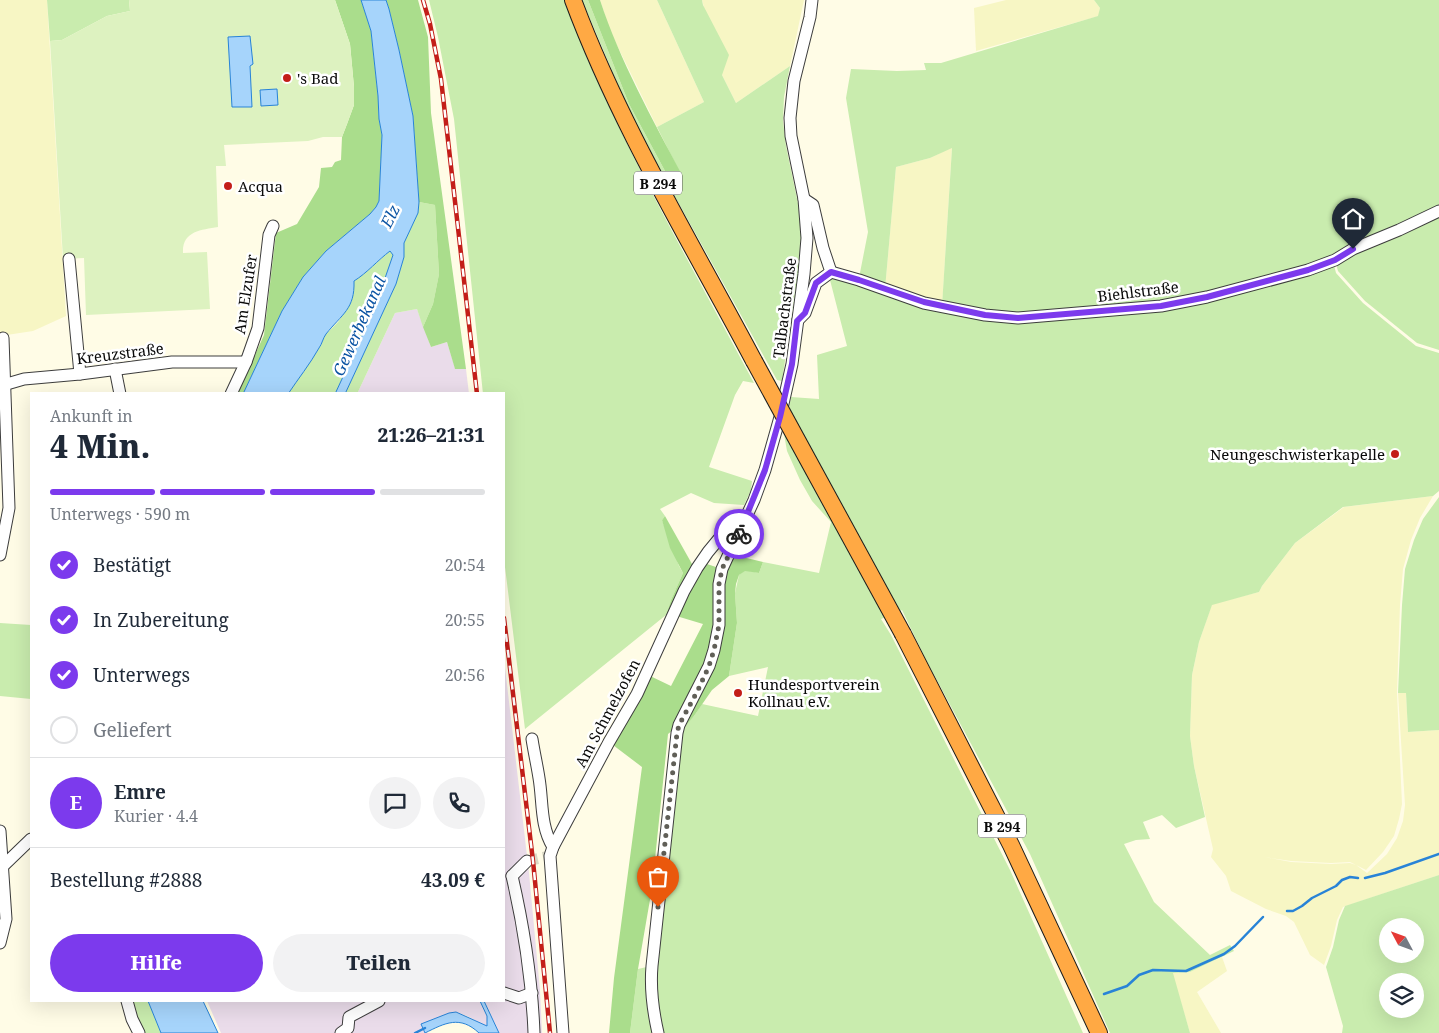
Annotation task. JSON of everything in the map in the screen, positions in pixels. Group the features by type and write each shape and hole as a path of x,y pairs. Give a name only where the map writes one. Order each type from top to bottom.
{"highway":[{"name":"B 294","path":"573,0 608,85 673,212 903,634 1011,845 1099,1033"}],"street":[{"name":"Talbachstraße","path":"658,1033 652,1005 651,976 677,733 711,658 719,625 719,584 722,569 765,470 792,364 807,238 804,199 791,136 790,118 794,82 810,17 812,0"},
{"path":"797,321 805,313 816,283 831,272 813,205 804,199"},
{"name":"Biehlstraße","path":"831,272 924,302 985,315 1018,318 1161,306 1207,297 1308,270 1335,260 1353,249 1439,212"},
{"name":"Am Elzufer","path":"232,392 246,362 258,328 270,235 273,226"},
{"path":"69,259 80,374"},
{"path":"0,555 9,508 3,385 3,338"},
{"name":"Kreuzstraße","path":"3,385 24,379 172,362 246,362"},
{"path":"115,369 120,392"},
{"name":"Am Schmelzofen","path":"563,1033 550,856 636,694 684,591 697,568 727,529 734,524 743,524"},
{"name":"Am Schmelzofen","path":"532,738 544,825 548,840 553,848"},
{"path":"0,831 6,919 0,940"},
{"path":"2,866 30,840"},
{"path":"527,861 508,874 522,916 532,993 534,1033"},
{"path":"505,993 519,998 532,993"},
{"path":"127,1002 132,1019 139,1033"},
{"path":"341,1033 348,1028 349,1017 377,1002"}],"shaded area":[{"path":"417,309 431,347 447,342 455,368 466,369 469,392 358,392 395,313"},
{"path":"505,668 529,873 542,1033 499,1033 484,1002 505,1002"},
{"path":"207,1002 480,1002 487,1016 488,1025 484,1025 456,1012 421,1024 425,1033 221,1033"}],"green space":[{"path":"0,0 47,0 66,316 33,331 0,336"},
{"path":"47,0 129,0 130,11 107,16 62,40 50,41"},
{"path":"129,0 335,0 350,44 354,105 342,137 323,137 308,141 224,145 226,166 216,166 218,227 205,229 189,236 183,253 207,252 210,309 86,315 84,258 63,259 50,41 62,40 107,16 130,11"},
{"path":"335,0 361,0 371,31 382,135 379,201 370,214 326,251 303,277 282,311 244,392 236,392 264,335 276,233 297,224 319,187 321,168 332,167 335,162 341,160 342,137 354,105 350,44"},
{"path":"386,0 418,0 428,37 431,113 466,369 455,369 447,342 431,347 423,327 433,304 439,274 435,205 419,202 413,116"},
{"path":"429,0 565,0 592,69 614,117 672,232 754,383 743,381 735,395 709,467 752,481 751,490 744,505 714,503 691,493 660,509 665,516 662,520 683,573 666,615 525,729 505,567 505,392 483,392 454,119"},
{"path":"582,0 588,0 629,104 672,184 681,175 657,127 704,102 657,0 702,0 729,55 722,75 736,103 790,66 784,97 783,121 786,146 800,213 802,247 782,381 777,380 627,106"},
{"path":"588,0 600,0 627,67 682,175 672,184 629,104"},
{"path":"600,0 657,0 704,102 657,127 610,31"},
{"path":"702,0 804,0 790,66 736,103 722,75"},
{"path":"1006,0 1094,0 1100,8 1099,16 976,51 974,8"},
{"path":"1094,0 1439,0 1439,208 1332,257 1336,273 1363,303 1416,346 1439,353 1439,491 1433,496 1343,507 1295,543 1259,592 1212,605 1199,642 1192,675 1190,736 1194,766 1205,817 1176,828 1162,815 1143,822 1150,839 1136,840 1124,844 1154,902 1210,955 1230,945 1234,951 1190,972 1173,973 1190,1033 1110,1033 1030,854 925,658 902,610 881,619 891,635 1010,870 1083,1033 630,1033 638,969 651,966 677,733 694,716 702,704 758,716 768,667 729,676 737,623 735,593 739,575 745,570 759,573 763,562 819,573 831,522 812,501 800,480 787,451 784,434 791,397 819,399 817,355 847,346 830,280 831,276 858,283 868,232 846,98 851,69 926,70 924,63 941,63 1098,16 1100,8","holes":["952,148 942,306 885,289 896,167 930,158"]},
{"path":"952,147 942,307 885,289 896,167 930,158"},
{"path":"419,202 435,205 439,274 433,304 423,327 417,309 395,313 358,392 346,392 396,284 404,257 404,243 418,213"},
{"path":"1439,215 1439,350 1417,343 1365,301 1338,271 1335,260"},
{"path":"390,251 393,255 374,310 336,392 289,392 320,347 325,335 338,322 347,309 354,281"},
{"path":"1433,496 1420,518 1411,540 1403,569 1397,693 1402,804 1399,819 1394,836 1383,852 1366,870 1356,865 1367,873 1387,854 1397,838 1403,821 1405,805 1398,693 1406,692 1408,732 1439,730 1439,875 1343,907 1337,920 1324,965 1310,955 1294,922 1286,916 1266,909 1231,891 1226,876 1211,857 1213,849 1194,766 1190,736 1192,675 1199,642 1212,604 1259,592 1295,543 1344,507","holes":["1264,857 1291,861 1350,862 1356,865 1350,863 1331,864 1291,862"]},
{"path":"1439,497 1439,730 1408,732 1406,693 1398,693 1405,569 1423,519"},
{"path":"665,516 692,564 701,562 722,569 730,554 763,562 759,573 745,571 739,575 736,584 737,623 729,676 712,690 687,724 679,725 668,734 652,888 638,969 630,1033 609,1033 614,978 642,767 609,742 646,674 671,686 703,624 673,615 666,615 683,573 670,548 662,520"},
{"path":"0,623 30,625 30,699 0,696"},
{"path":"1439,875 1439,1033 1342,1033 1343,1026 1326,967 1339,920 1345,906"},
{"path":"1222,957 1227,971 1197,992 1221,1033 1190,1033 1172,973 1190,972"},
{"path":"127,1002 148,1002 161,1033 139,1033"}],"water":[{"name":"Elz","path":"361,0 386,0 413,116 419,202 418,213 404,243 404,257 396,284 346,392 336,392 374,310 393,255 390,251 354,281 350,305 326,334 289,392 244,392 282,311 303,277 326,251 370,214 379,201 382,135 371,31"},
{"path":"250,36 253,64 250,66 252,107 232,107 228,37"},
{"path":"277,89 278,105 261,106 260,90"},
{"path":"148,1002 203,1002 218,1033 161,1033"},
{"path":"480,1002 484,1002 499,1033 479,1033 465,1024 452,1022 425,1033 421,1024 456,1012 487,1026 487,1016"}],"waterway":[{"path":"1365,878 1439,854"},
{"path":"1287,911 1293,911 1302,906 1312,898 1336,886 1342,880 1350,877 1358,878"},
{"path":"1104,994 1127,986 1139,975 1153,970 1186,971 1224,954 1235,946 1263,917"},
{"name":"Gewerbekanal","path":"415,1033 425,1028"}],"tunnel":[{"path":"527,861 550,856"}],"railway":[{"path":"423,0 441,79 477,392"},
{"path":"505,626 533,861 550,1033"}],"way so far":[{"path":"658,907 677,733 679,725 709,666 714,650 719,625 719,584 722,569 739,534"}],"place":[{"name":"'s Bad","path":"287,78"},
{"name":"Acqua","path":"228,186"},
{"name":"Neungeschwisterkapelle","path":"1395,454"},
{"name":"Hundesportverein Kollnau e.V.","path":"738,693"}],"route":[{"path":"739,534 765,470 780,417 792,364 797,321 805,313 816,283 831,272 942,307 985,315 1018,318 1161,306 1207,297 1308,270 1335,260 1353,249"}]}
